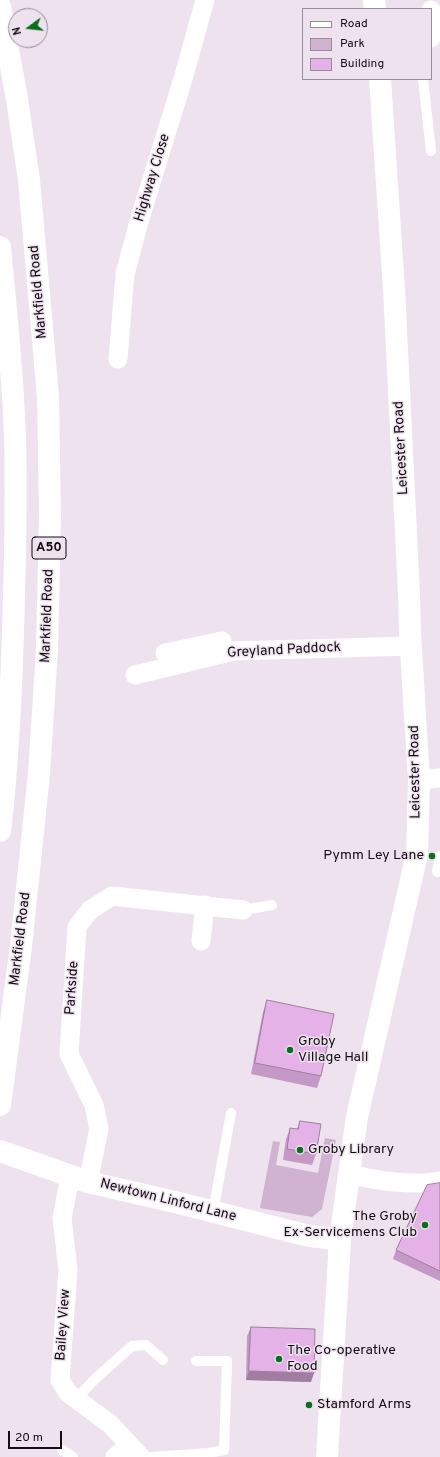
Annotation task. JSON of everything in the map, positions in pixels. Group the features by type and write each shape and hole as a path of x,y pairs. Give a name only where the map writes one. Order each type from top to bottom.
{"main road":[{"name":"Markfield Road","path":"0,8 17,99 29,180 48,397 50,518 47,649 39,774 21,946 1,1097"},
{"name":"Leicester Road","path":"327,1457 340,1240 357,1117 417,854 419,780 410,640 394,289 380,80"},
{"name":"A50","path":"0,247 15,438 15,571 11,707 5,790 0,831"},
{"path":"0,640 15,571"},
{"name":"Newtown Linford Lane","path":"0,1152 79,1179 305,1235 340,1240"}],"street":[{"name":"Highway Close","path":"118,359 125,274 140,218 183,79 205,0"},
{"path":"432,11 440,23"},
{"path":"432,37 440,26"},
{"path":"165,653 231,639 410,640"},
{"name":"Greyland Paddock","path":"135,675 234,651 410,640"},
{"path":"419,780 440,778"},
{"name":"Parkside","path":"79,1179 100,1129 94,1106 69,1054 77,927 90,910 112,896 243,910"},
{"path":"201,941 205,905"},
{"path":"350,1174 368,1179 427,1184 440,1181"},
{"name":"Bailey View","path":"79,1179 62,1218 68,1270 60,1380 68,1393 110,1424 128,1453"}],"lane":[{"path":"423,80 431,151"},
{"path":"437,872 440,856"},
{"path":"243,910 272,905"},
{"path":"213,1212 231,1113"},
{"path":"76,1399 95,1379 132,1346 146,1345 163,1360"},
{"path":"151,1457 209,1453 224,1450 227,1361 196,1361"},
{"path":"62,1450 73,1457"}],"green space":[{"path":"325,1138 336,1140 322,1209 312,1217 260,1208 273,1141 280,1142 276,1165 318,1173"}],"building":[{"name":"Groby Village Hall","path":"267,1000 334,1014 321,1076 255,1063"},
{"path":"300,1121 321,1124 316,1154 287,1149 290,1128 298,1129"},
{"name":"The Groby Ex-Servicemens Club","path":"440,1183 440,1271 396,1250 427,1185"},
{"name":"The Co-operative Food","path":"251,1327 315,1329 314,1373 249,1371"}],"place":[{"name":"Pymm Ley Lane","path":"432,856"},
{"name":"Groby Village Hall","path":"290,1050"},
{"name":"Groby Library","path":"300,1150"},
{"name":"The Groby Ex-Servicemens Club","path":"425,1225"},
{"name":"The Co-operative Food","path":"279,1359"},
{"name":"Stamford Arms","path":"309,1405"}]}
